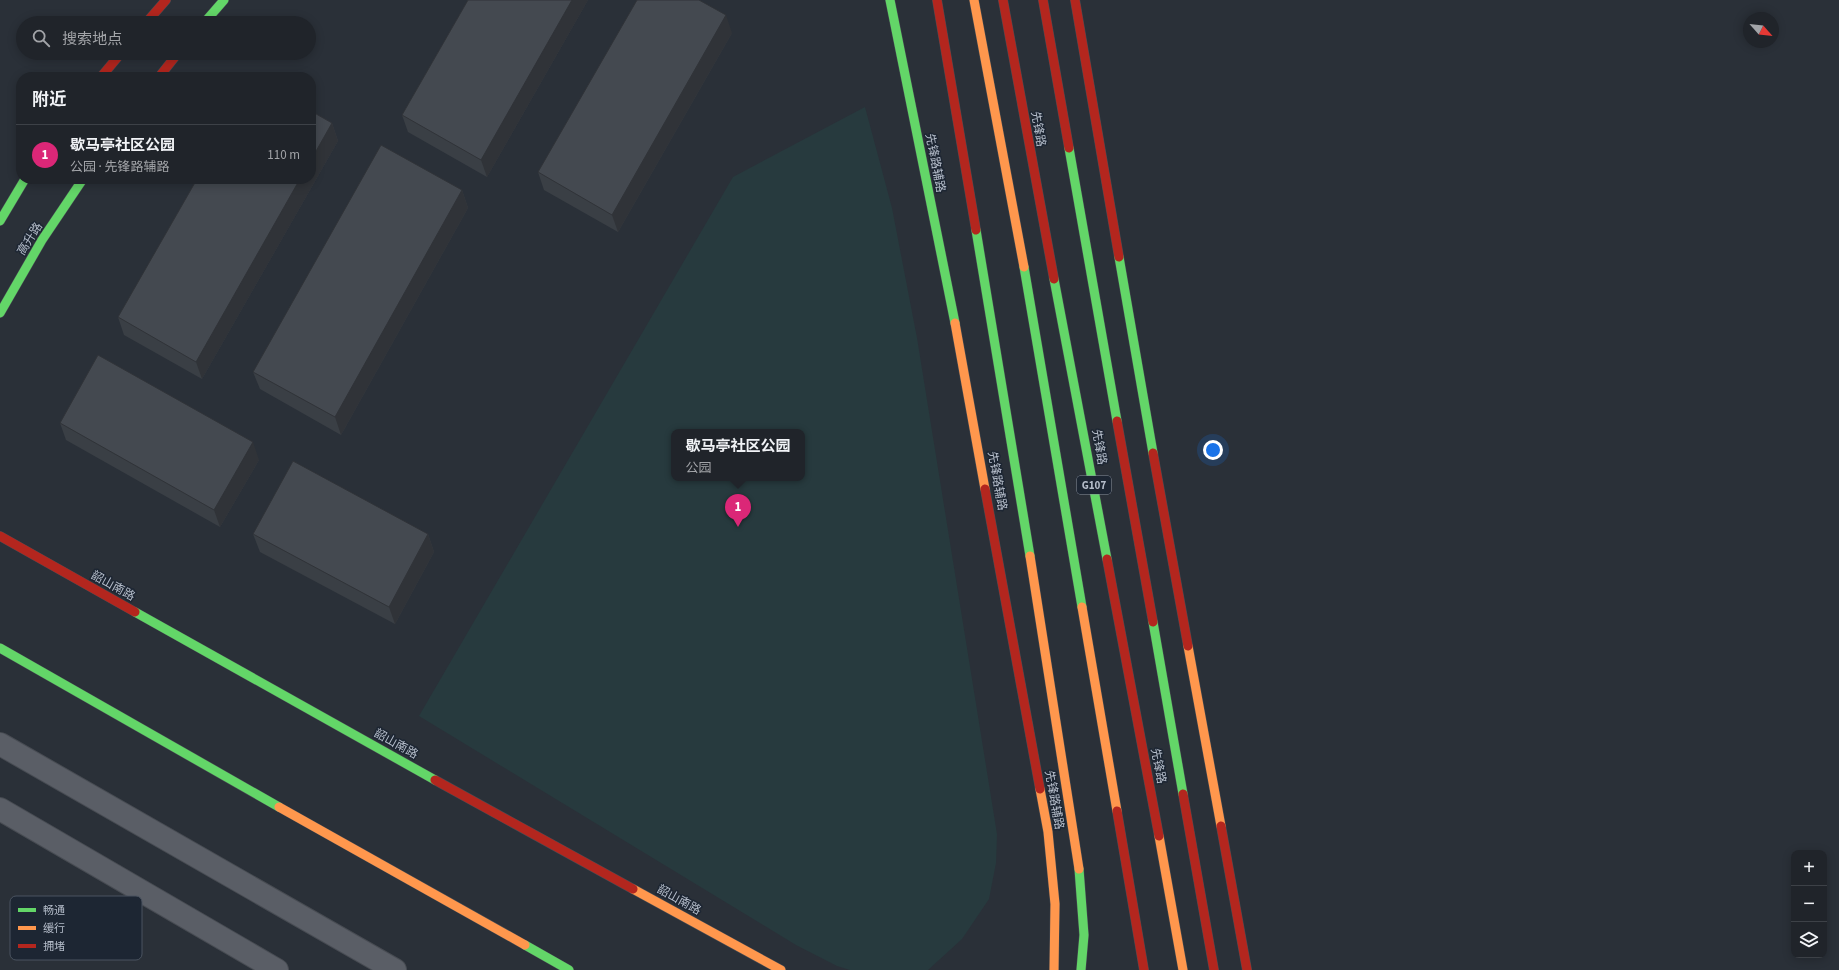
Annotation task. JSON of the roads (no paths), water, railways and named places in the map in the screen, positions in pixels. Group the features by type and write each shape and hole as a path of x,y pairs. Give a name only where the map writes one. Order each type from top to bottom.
{"main road":[{"path":"152,16 166,0"},
{"path":"210,16 224,0"},
{"name":"先锋路辅路","path":"890,0 956,327 1048,832 1055,904 1054,970"},
{"path":"937,0 959,124 1078,857 1084,935 1082,970"},
{"name":"G107","path":"974,0 1029,300 1144,970"},
{"name":"先锋路","path":"1003,0 1036,184 1156,814 1182,970"},
{"path":"1042,0 1214,970"},
{"path":"1075,0 1135,352 1247,970"},
{"path":"105,72 115,60"},
{"path":"163,72 172,60"},
{"path":"0,221 22,184"},
{"name":"高升路","path":"0,313 42,240 80,184"},
{"name":"韶山南路","path":"0,536 457,792 781,970"},
{"path":"0,648 405,880 569,970"}],"street":[{"path":"0,744 395,970"},
{"path":"0,809 277,970"}],"place":[{"name":"歇马亭社区公园","path":"738,527"}]}
